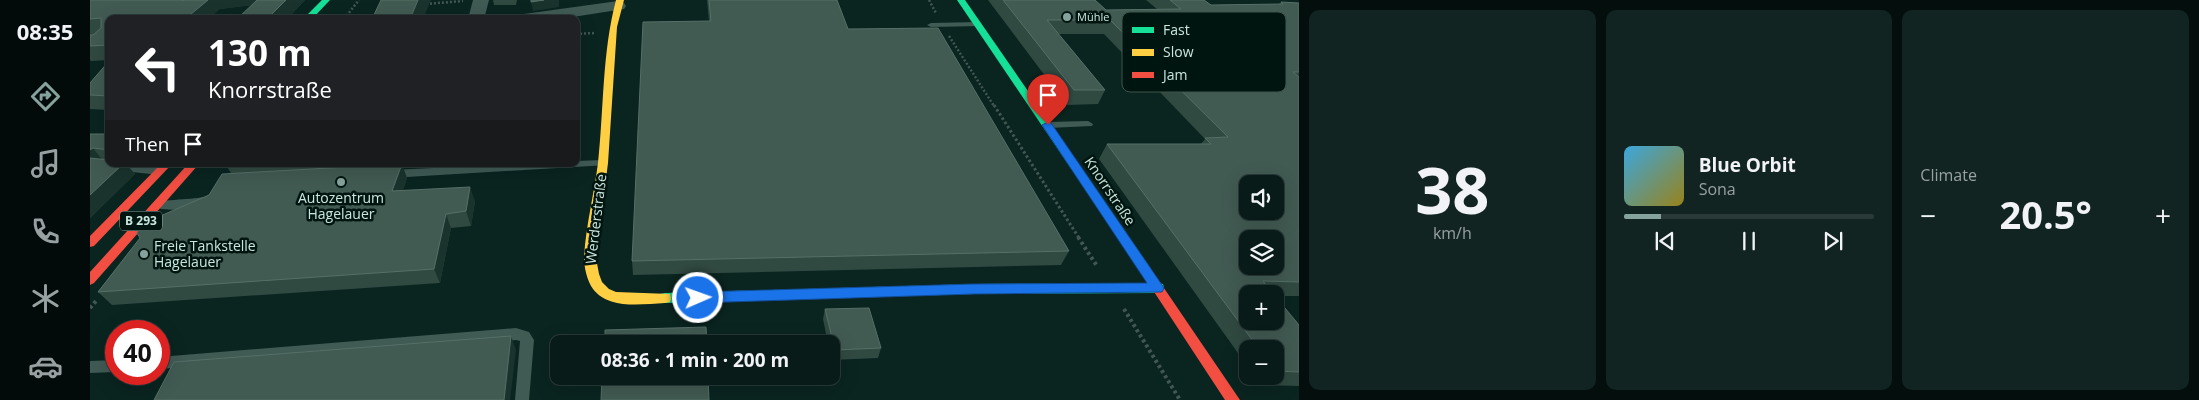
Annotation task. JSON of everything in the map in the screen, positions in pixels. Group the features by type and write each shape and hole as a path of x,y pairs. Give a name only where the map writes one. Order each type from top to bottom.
{"street":[{"path":"312,15 326,0"},
{"path":"477,15 481,0"},
{"name":"Knorrstraße","path":"961,0 1048,125 1233,400"},
{"name":"Werderstraße","path":"548,15 619,3 608,80 604,163 590,270 597,288 608,296 624,300 643,300 974,289 1158,288"},
{"name":"B 293","path":"90,280 191,167"},
{"name":"B 293","path":"90,243 163,168"}],"lane":[{"path":"931,25 978,24"},
{"path":"1048,125 1088,124"},
{"path":"580,164 604,163"},
{"path":"378,174 522,167"},
{"path":"103,168 163,168"},
{"path":"155,206 196,204 212,198"},
{"path":"170,362 516,334 524,336 527,340 522,400"},
{"path":"90,367 105,366"}],"path":[{"path":"347,15 359,0"},
{"path":"425,4 481,0"},
{"path":"930,0 942,25 1111,288 1180,400"}],"building":[{"path":"90,0 208,0 190,15 105,15 105,45 90,46 90,35 93,35 101,28 101,18 90,19"},
{"path":"257,0 286,0 271,15 241,15"},
{"path":"381,0 418,0 412,15 374,15"},
{"path":"709,0 837,0 848,29 938,28 1069,251 632,261 643,22 711,21"},
{"path":"1003,0 1095,0 1106,10 1181,9 1170,0 1204,0 1211,5 1299,3 1299,72 1293,72 1299,77 1299,282 1263,281 1266,285 1239,285 1239,322 1107,144 1211,144 1205,138 1228,137 1183,92 1286,92 1286,12 1122,12 1122,32 1110,20 1047,20 1105,90 1074,90"},
{"path":"105,66 105,96 90,95 90,83"},
{"path":"90,134 105,134 105,150 93,148 90,150"},
{"path":"90,158 105,160 105,167 120,167 90,195"},
{"path":"348,167 401,167 392,191 470,187 466,211 446,214 434,269 98,292 140,238 137,233 144,223 209,195 222,174"},
{"path":"1284,307 1299,325 1299,372 1284,371 1284,340 1252,340 1245,330 1284,330"},
{"path":"869,308 881,348 840,350 840,335 831,335 825,309"},
{"path":"706,327 706,335 605,335 605,330"},
{"path":"511,336 504,400 154,400 162,385 170,385 170,370 174,362"},
{"path":"602,385 708,385 709,400 601,400"}],"traffic: fast":[{"path":"311,15 326,0"},
{"path":"961,0 1145,269"},
{"path":"665,298 974,289 1158,288"}],"traffic: slow":[{"path":"620,0 613,27 603,163 590,258 592,274 597,285 605,293 614,297 625,299 665,298"}],"traffic: jam":[{"path":"90,243 164,167"},
{"path":"90,280 191,167"},
{"path":"1145,269 1233,400"}],"place":[{"name":"Mühle","path":"1067,17"},
{"name":"Autozentrum Hagelauer","path":"341,182"},
{"name":"Freie Tankstelle Hagelauer","path":"144,254"}],"route":[{"path":"698,298 974,289 1158,288 1048,125"}]}
